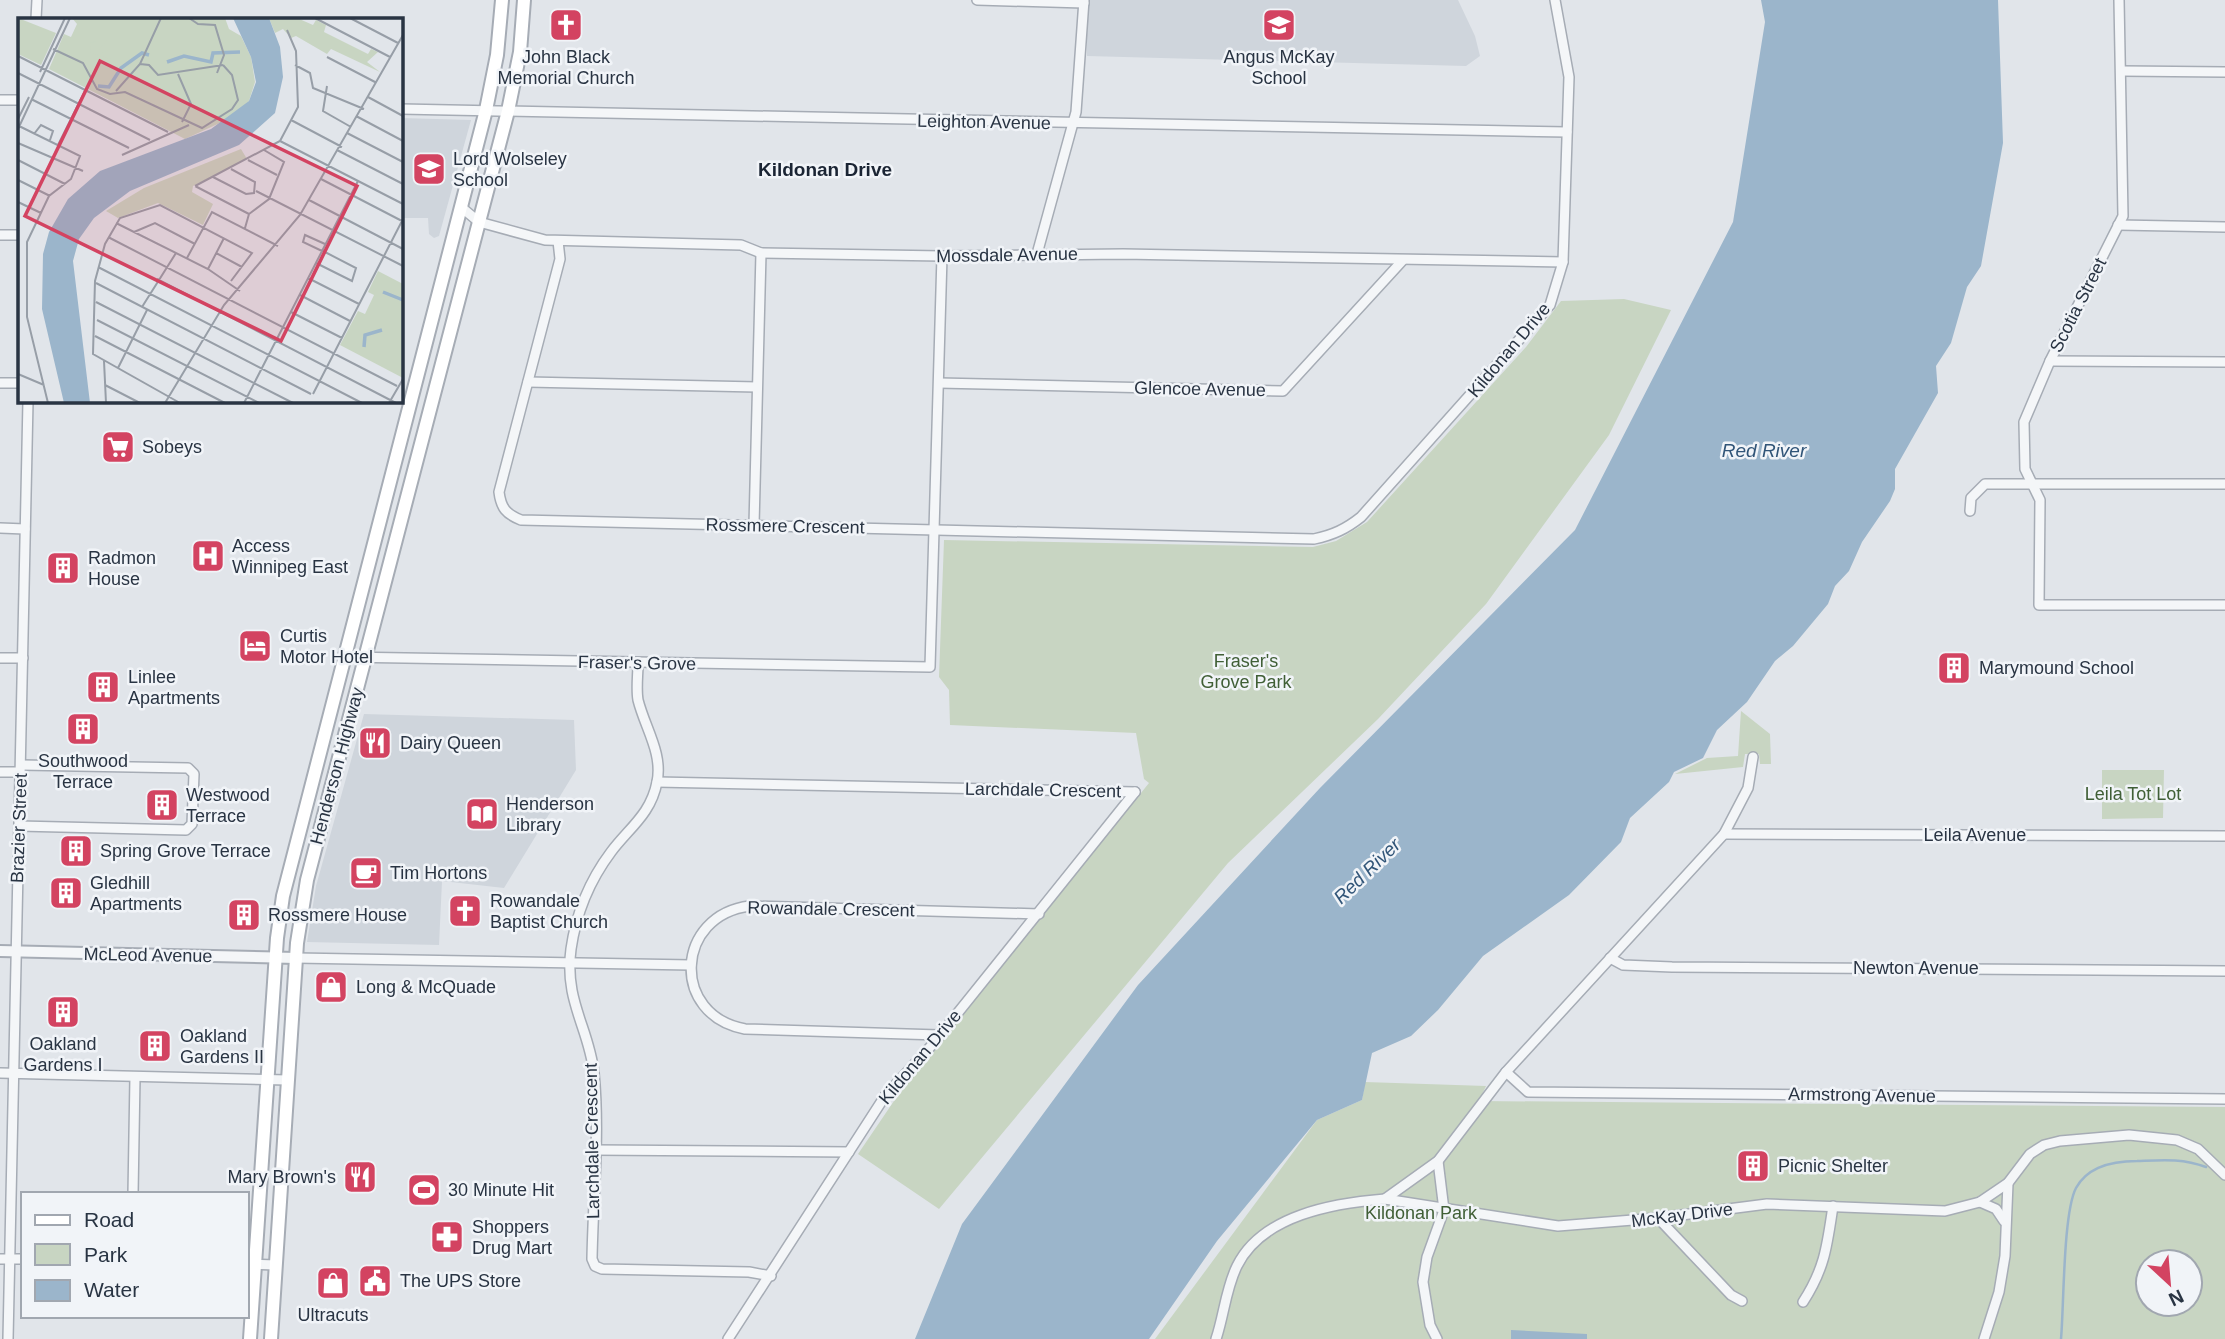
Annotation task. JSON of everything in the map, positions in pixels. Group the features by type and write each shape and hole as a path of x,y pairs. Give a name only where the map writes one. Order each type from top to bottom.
{"main road":[{"name":"Henderson Highway","path":"250,1339 251,1264 283,896 486,110 497,55 502,0"},
{"name":"Henderson Highway","path":"271,1339 296,958 307,880 508,111 520,52 524,0"},
{"path":"432,318 452,323"},
{"path":"401,437 422,441"},
{"path":"304,809 322,824"}],"street":[{"path":"36,18 37,0"},
{"path":"977,0 1084,1 1073,124 1037,254"},
{"name":"Kildonan Drive","path":"1346,529 1361,517 1550,305 1563,262 1569,77 1555,0"},
{"name":"Scotia Street","path":"2119,0 2123,216 2050,360 2024,422 2025,468 2040,500 2039,605 2225,605"},
{"path":"2122,71 2225,72"},
{"path":"0,100 18,100"},
{"name":"Leighton Avenue","path":"402,108 1073,124 1567,132"},
{"name":"Mossdale Avenue","path":"461,207 479,222 558,242 741,245 761,253 1563,262"},
{"path":"2118,225 2225,226"},
{"path":"0,235 18,235"},
{"name":"Rossmere Crescent","path":"558,242 560,259 499,492 500,504 507,515 521,520 1314,539 1346,529"},
{"path":"754,525 761,253"},
{"path":"935,530 942,256"},
{"name":"Glencoe Avenue","path":"939,383 1283,391 1403,260"},
{"path":"2050,360 2225,362"},
{"path":"528,382 757,387"},
{"path":"0,383 18,383"},
{"name":"Brazier Street","path":"8,1339 11,1073 21,769 28,402"},
{"path":"1970,511 1971,498 1985,484 2225,484"},
{"path":"0,528 25,529"},
{"name":"Fraser's Grove","path":"345,657 930,667 935,530"},
{"path":"0,658 23,658"},
{"name":"Larchdale Crescent","path":"638,663 637,696 657,755 657,782 642,820 612,851 579,909 571,965 573,1002 593,1069 592,1259 595,1266 602,1269 749,1272 771,1276"},
{"path":"1216,1339 1237,1265 1262,1235 1303,1216 1385,1199 1438,1161 1506,1072 1724,834 1748,788 1753,757"},
{"path":"0,772 21,769 188,768 194,774 192,824 186,830 19,825"},
{"name":"Larchdale Crescent","path":"657,782 1135,792"},
{"name":"Kildonan Drive","path":"728,1339 885,1096 1039,914 1135,792"},
{"name":"Leila Avenue","path":"1724,834 2225,836"},
{"name":"Rowandale Crescent","path":"691,965 696,943 711,921 741,907 1039,914"},
{"name":"McLeod Avenue","path":"0,951 296,958"},
{"path":"296,958 571,965 691,965 694,988 702,1003 718,1020 734,1027 939,1035"},
{"name":"Newton Avenue","path":"1610,958 1623,965 1672,967 2225,971"},
{"name":"Armstrong Avenue","path":"1506,1072 1528,1092 2225,1098"},
{"path":"0,1073 288,1080"},
{"path":"133,1192 135,1077"},
{"name":"McKay Drive","path":"1385,1199 1558,1226 1658,1218 1767,1204 1927,1212 1958,1209 1980,1202 2008,1183 2030,1154 2044,1145 2060,1141 2129,1135 2177,1140 2197,1149 2225,1175"},
{"path":"594,1150 849,1152"},
{"path":"1437,1339 1430,1325 1423,1282 1444,1210 1438,1161"},
{"path":"1984,1339 1999,1292 2005,1256 2004,1223 2008,1183"},
{"path":"1980,1202 1996,1209 2004,1223"},
{"path":"1803,1302 1817,1280 1827,1256 1833,1206"},
{"path":"1658,1218 1731,1295 1742,1301"},
{"path":"0,1259 21,1259"},
{"path":"251,1264 275,1265"}],"shaded area":[{"name":"Angus McKay School","path":"1087,0 1458,0 1475,36 1480,56 1466,66 1087,56"},
{"name":"Lord Wolseley School","path":"402,118 471,120 439,236 434,238 429,234 428,218 402,218"},
{"path":"364,714 574,720 576,770 504,888 442,881 439,945 307,942 316,886"}],"green space":[{"name":"Fraser's Grove Park","path":"1624,299 1671,310 1609,435 1486,604 1378,719 1228,863 939,1209 858,1154 896,1098 1149,783 1144,779 1136,733 950,725 949,690 939,677 944,540 1313,547 1336,541 1367,522 1526,347 1561,301"},
{"path":"1741,711 1770,734 1771,764 1760,764 1759,754 1745,754 1743,767 1675,774 1707,758 1738,756"},
{"name":"Leila Tot Lot","path":"2102,770 2164,770 2163,818 2102,819"},
{"name":"Kildonan Park","path":"1365,1082 1486,1086 1479,1101 2225,1107 2225,1339 1155,1339 1317,1120 1362,1100"}],"water":[{"name":"Red River","path":"1761,0 1998,0 2003,143 1981,266 1967,287 1951,343 1936,366 1938,393 1895,469 1895,489 1890,501 1862,542 1849,571 1835,586 1828,604 1793,646 1775,661 1747,702 1717,730 1703,758 1674,772 1669,782 1630,818 1621,842 1569,895 1483,956 1438,1010 1411,1036 1372,1053 1362,1100 1317,1120 1217,1241 1149,1339 915,1339 962,1224 1138,985 1320,788 1575,530 1733,222 1765,22"},
{"path":"1511,1330 1587,1334 1587,1339 1511,1339"}],"waterway":[{"path":"2061,1339 2069,1218 2072,1200 2081,1181 2103,1166 2120,1162 2172,1160 2206,1167"}],"place":[{"name":"John Black Memorial Church","path":"566,25"},
{"name":"Angus McKay School","path":"1279,25"},
{"name":"Lord Wolseley School","path":"429,169"},
{"name":"Sobeys","path":"118,447"},
{"name":"Access Winnipeg East","path":"208,556"},
{"name":"Radmon House","path":"63,568"},
{"name":"Curtis Motor Hotel","path":"255,646"},
{"name":"Marymound School","path":"1954,668"},
{"name":"Linlee Apartments","path":"103,687"},
{"name":"Southwood Terrace","path":"83,729"},
{"name":"Dairy Queen","path":"375,743"},
{"name":"Westwood Terrace","path":"162,805"},
{"name":"Henderson Library","path":"482,814"},
{"name":"Spring Grove Terrace","path":"76,851"},
{"name":"Tim Hortons","path":"366,873"},
{"name":"Gledhill Apartments","path":"66,893"},
{"name":"Rowandale Baptist Church","path":"465,911"},
{"name":"Rossmere House","path":"244,915"},
{"name":"Long & McQuade","path":"331,987"},
{"name":"Oakland Gardens I","path":"63,1012"},
{"name":"Oakland Gardens II","path":"155,1046"},
{"name":"Picnic Shelter","path":"1753,1166"},
{"name":"Mary Brown's","path":"360,1177"},
{"name":"30 Minute Hit","path":"424,1190"},
{"name":"Shoppers Drug Mart","path":"447,1237"},
{"name":"The UPS Store","path":"375,1281"},
{"name":"Ultracuts","path":"333,1283"}],"district":[{"name":"Kildonan Drive","path":"825,169"}]}
